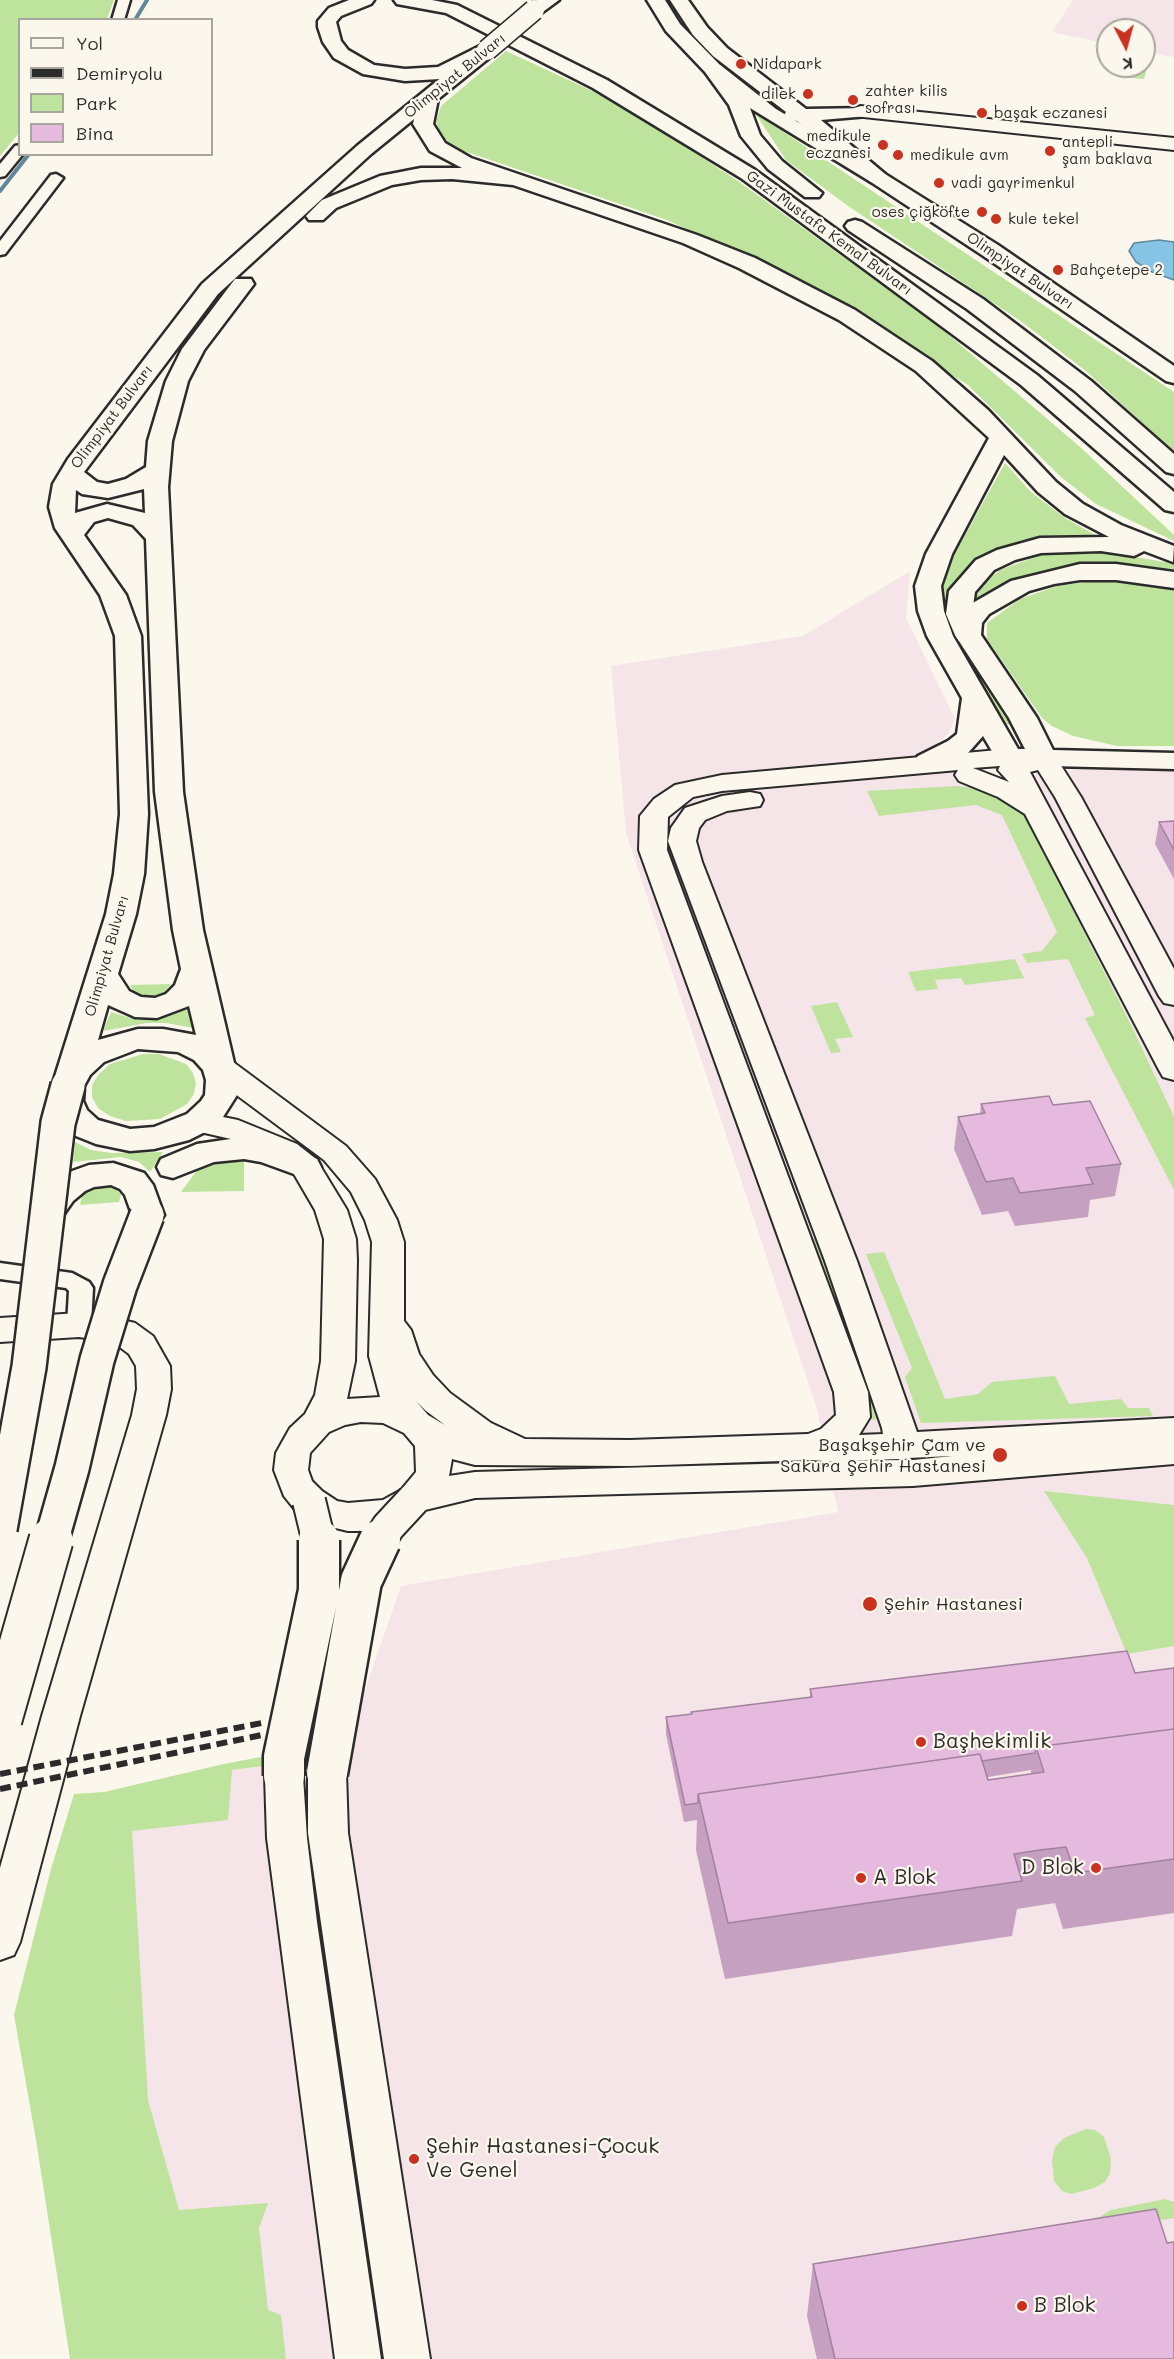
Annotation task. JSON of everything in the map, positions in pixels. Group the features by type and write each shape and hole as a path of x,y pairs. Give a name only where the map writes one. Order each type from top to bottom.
{"main road":[{"path":"365,0 335,12 327,21 327,27 332,42 341,54 370,70 405,75 440,73 455,68 487,50"},
{"name":"Gazi Mustafa Kemal Bulvarı","path":"403,0 451,9 600,84 748,174 1029,380 1174,505"},
{"path":"679,0 700,31 772,105 804,116 861,112"},
{"path":"657,1 674,27 712,68 772,105 878,178"},
{"name":"Olimpiyat Bulvarı","path":"0,1529 31,1355 58,1124 104,976 129,874 134,814 130,659 125,624 113,595 71,536 61,507 62,492 71,472 210,289 364,150 543,3"},
{"name":"Gazi Mustafa Kemal Bulvarı","path":"712,68 738,104 751,136 775,165 857,227 975,304 1065,372 1174,467"},
{"path":"429,97 423,124 437,147 464,162 690,238 747,263 847,315 924,366 1001,437 1047,487 1074,509 1112,530 1173,554"},
{"path":"772,105 807,104 861,112"},
{"path":"822,130 831,118 861,112"},
{"name":"Olimpiyat Bulvarı","path":"804,116 878,178 990,250 1174,376"},
{"path":"218,1066 205,1053 186,1043 163,1039 138,1039 114,1045 93,1055 77,1069 68,1086 67,1101 74,1116 87,1128 107,1136 130,1140 154,1138 178,1132 198,1122 212,1109 221,1095 222,1080 196,970 177,858 169,792 156,471 164,419 177,381 193,349 243,284 329,204 387,180 422,174 479,174 519,180"},
{"path":"1001,437 939,554 928,586 931,611 940,636 1012,763 1044,759 1174,761"},
{"path":"71,472 78,481 91,489 108,491 135,484 156,471"},
{"path":"71,536 85,517 107,511 120,512 142,520 157,536"},
{"path":"1044,759 1023,718 968,635 959,614 962,591 985,565 1006,555 1040,546 1101,543 1173,554"},
{"path":"968,635 969,622 980,609 1020,585 1080,572 1116,572 1174,580"},
{"path":"928,762 958,747 970,736 975,698"},
{"path":"1023,718 1048,735 1112,761"},
{"path":"104,976 118,998 135,1007 157,1008 177,1001 189,988 196,970"},
{"path":"0,1719 72,1468 97,1360 120,1284 147,1215 198,1122"},
{"path":"173,1167 208,1152 244,1148 267,1152 305,1167"},
{"path":"49,1210 61,1193 73,1183 89,1176 113,1174 132,1181 141,1193 147,1215"}],"street":[{"path":"119,18 124,0"},
{"path":"861,112 1174,144"},
{"path":"0,173 18,151"},
{"path":"0,251 56,178"},
{"path":"1044,759 1068,797 1174,996"},
{"path":"902,1447 899,1428 841,1261 691,909 653,850 652,826 654,816 684,791 722,783 928,762 1012,763"},
{"path":"812,1447 833,1438 853,1417 851,1392 691,909 682,841 686,828 695,814 722,804 968,775 1012,763"},
{"path":"1012,763 1174,1070"},
{"path":"968,775 1007,791 1034,808"},
{"path":"218,1066 335,1154 364,1187 381,1220 388,1242 388,1312 385,1328 386,1356 392,1385 402,1407 431,1442 435,1465 426,1487 388,1527 370,1558 361,1581 327,1784 328,1833 407,2359"},
{"path":"198,1122 266,1140 286,1151 305,1167 332,1209 340,1239 341,1260 335,1385 317,1423"},
{"path":"0,1271 72,1281 81,1288 79,1325"},
{"path":"388,1312 403,1356 421,1384 438,1402 521,1467"},
{"path":"0,1330 79,1325 98,1326 123,1332 141,1346 153,1366 154,1389 149,1415 61,1716 0,1942"},
{"path":"1174,1431 902,1447 812,1447 630,1453 521,1467 475,1485 413,1500 394,1511 372,1517 348,1517 327,1512 309,1502 296,1487 291,1470 293,1453 302,1437 317,1423 338,1413 372,1409 405,1417 452,1446 521,1467 850,1474 913,1473 1044,1460 1174,1451"},
{"path":"850,1474 886,1459 902,1447"},
{"path":"309,1502 317,1525 320,1549 319,1591 284,1757 287,1838 358,2359"},
{"path":"284,1776 299,1791 327,1784"},
{"path":"297,1922 324,1963 351,1983"}],"shaded area":[{"path":"1073,0 1174,0 1174,54 1172,57 1156,54 1156,18 1096,18 1096,41 1052,32"},
{"name":"Başakşehir Çam ve Sakura Şehir Hastanesi","path":"910,571 906,618 955,719 948,734 938,743 957,780 1077,770 1174,770 1174,2359 164,2359 113,1802 232,1770 342,1756 401,1586 838,1512 817,1409 626,833 611,666 803,636"}],"green space":[{"path":"0,0 114,0 107,18 18,18 18,134 0,156"},
{"path":"506,51 616,102 738,181 937,325 1079,446 1174,535 1174,541 1096,504 1061,477 968,385 819,291 667,220 455,148 441,135 436,122 441,106"},
{"path":"755,113 1174,392 1174,452 1086,371 1022,322 848,206 786,160"},
{"path":"1005,463 1031,492 1065,518 1099,537 1054,537 1015,544 986,554 965,570 948,596 947,613 954,633 1013,724 1004,725 938,610 941,578"},
{"path":"1075,551 1111,553 1171,563 1174,560 1174,571 1122,565 1078,566 1044,571 1011,582 974,601 983,584 1000,570 1043,554"},
{"path":"1101,580 1174,588 1174,746 1117,746 1073,736 1052,726 1042,718 987,639 987,623 1020,599 1057,586"},
{"path":"956,786 976,788 1002,798 1024,814 1132,1027 1174,1117 1174,1190 1085,1018 1095,1015 1068,959 1027,963 1022,954 1042,951 1057,932 1002,815 976,805 879,816 867,791"},
{"path":"1015,959 1024,978 965,985 961,978 935,980 938,989 916,991 908,972"},
{"path":"171,984 162,995 149,998 137,996 130,985"},
{"path":"837,1002 853,1037 835,1039 841,1052 831,1053 811,1006"},
{"path":"190,1008 199,1029 166,1023 147,1023 103,1031 111,1012 137,1020 165,1017"},
{"path":"143,1054 159,1054 186,1064 193,1073 196,1083 194,1094 187,1104 160,1119 126,1121 110,1116 98,1108 92,1097 92,1085 99,1074 110,1064"},
{"path":"75,1142 91,1150 112,1153 163,1152 150,1172 139,1162 121,1157 73,1162"},
{"path":"221,1159 244,1159 244,1191 181,1192 198,1169"},
{"path":"94,1185 116,1188 121,1195 119,1202 80,1205 83,1191"},
{"path":"816,1238 879,1406 881,1419 869,1420 869,1408 805,1239"},
{"path":"884,1252 945,1399 978,1394 992,1382 1055,1376 1069,1404 1121,1399 1128,1408 1149,1408 1153,1416 921,1423 905,1377 912,1368 866,1254"},
{"path":"1044,1491 1174,1505 1174,1646 1127,1654 1087,1558"},
{"path":"350,1740 343,1756 232,1770 228,1820 132,1831 148,2100 179,2210 268,2203 259,2228 268,2310 281,2315 286,2359 70,2359 14,2015 51,1869 74,1794 104,1792 224,1764"},
{"path":"1086,2129 1095,2130 1104,2137 1111,2159 1110,2173 1105,2182 1094,2188 1071,2194 1062,2191 1054,2181 1052,2160 1055,2147 1064,2138"},
{"path":"1165,2199 1174,2202 1174,2218 1086,2231 1096,2219 1111,2210"}],"water":[{"path":"1159,240 1174,242 1174,280 1152,272 1136,262 1129,251 1134,243"}],"building":[{"path":"1174,821 1174,850 1159,822"},
{"path":"1049,1096 1053,1105 1090,1101 1121,1164 1086,1168 1093,1184 1020,1193 1013,1178 986,1182 958,1117 985,1113 981,1104"},
{"name":"Başhekimlik","path":"1127,1651 1135,1673 1174,1668 1174,1729 1036,1747 1035,1753 982,1761 980,1754 698,1794 698,1803 685,1805 666,1717 812,1697 810,1689"},
{"path":"1174,1729 1174,1859 1075,1873 1066,1847 1040,1850 1014,1854 1022,1881 728,1923 698,1794 980,1754 988,1780 1044,1772 1036,1747"},
{"path":"1156,2209 1167,2243 1174,2242 1174,2359 835,2359 813,2264"}],"waterway":[{"path":"136,18 147,0"},
{"path":"0,191 27,156"}],"railway":[{"path":"0,1774 262,1723"},
{"path":"0,1789 262,1735"}],"place":[{"name":"Nidapark","path":"741,64"},
{"name":"dilek","path":"808,94"},
{"name":"zahter kilis sofrası","path":"853,100"},
{"name":"başak eczanesi","path":"982,113"},
{"name":"medikule eczanesi","path":"883,145"},
{"name":"antepli şam baklava","path":"1050,151"},
{"name":"medikule avm","path":"898,155"},
{"name":"vadi gayrimenkul","path":"939,183"},
{"name":"oses çiğköfte","path":"982,212"},
{"name":"kule tekel","path":"996,219"},
{"name":"Bahçetepe 2","path":"1058,270"},
{"name":"Başakşehir Çam ve Sakura Şehir Hastanesi","path":"1000,1455"},
{"name":"Şehir Hastanesi","path":"870,1604"},
{"name":"Başhekimlik","path":"921,1742"},
{"name":"D Blok","path":"1096,1868"},
{"name":"A Blok","path":"861,1878"},
{"name":"Şehir Hastanesi-Çocuk Ve Genel","path":"414,2159"},
{"name":"B Blok","path":"1022,2306"}]}
